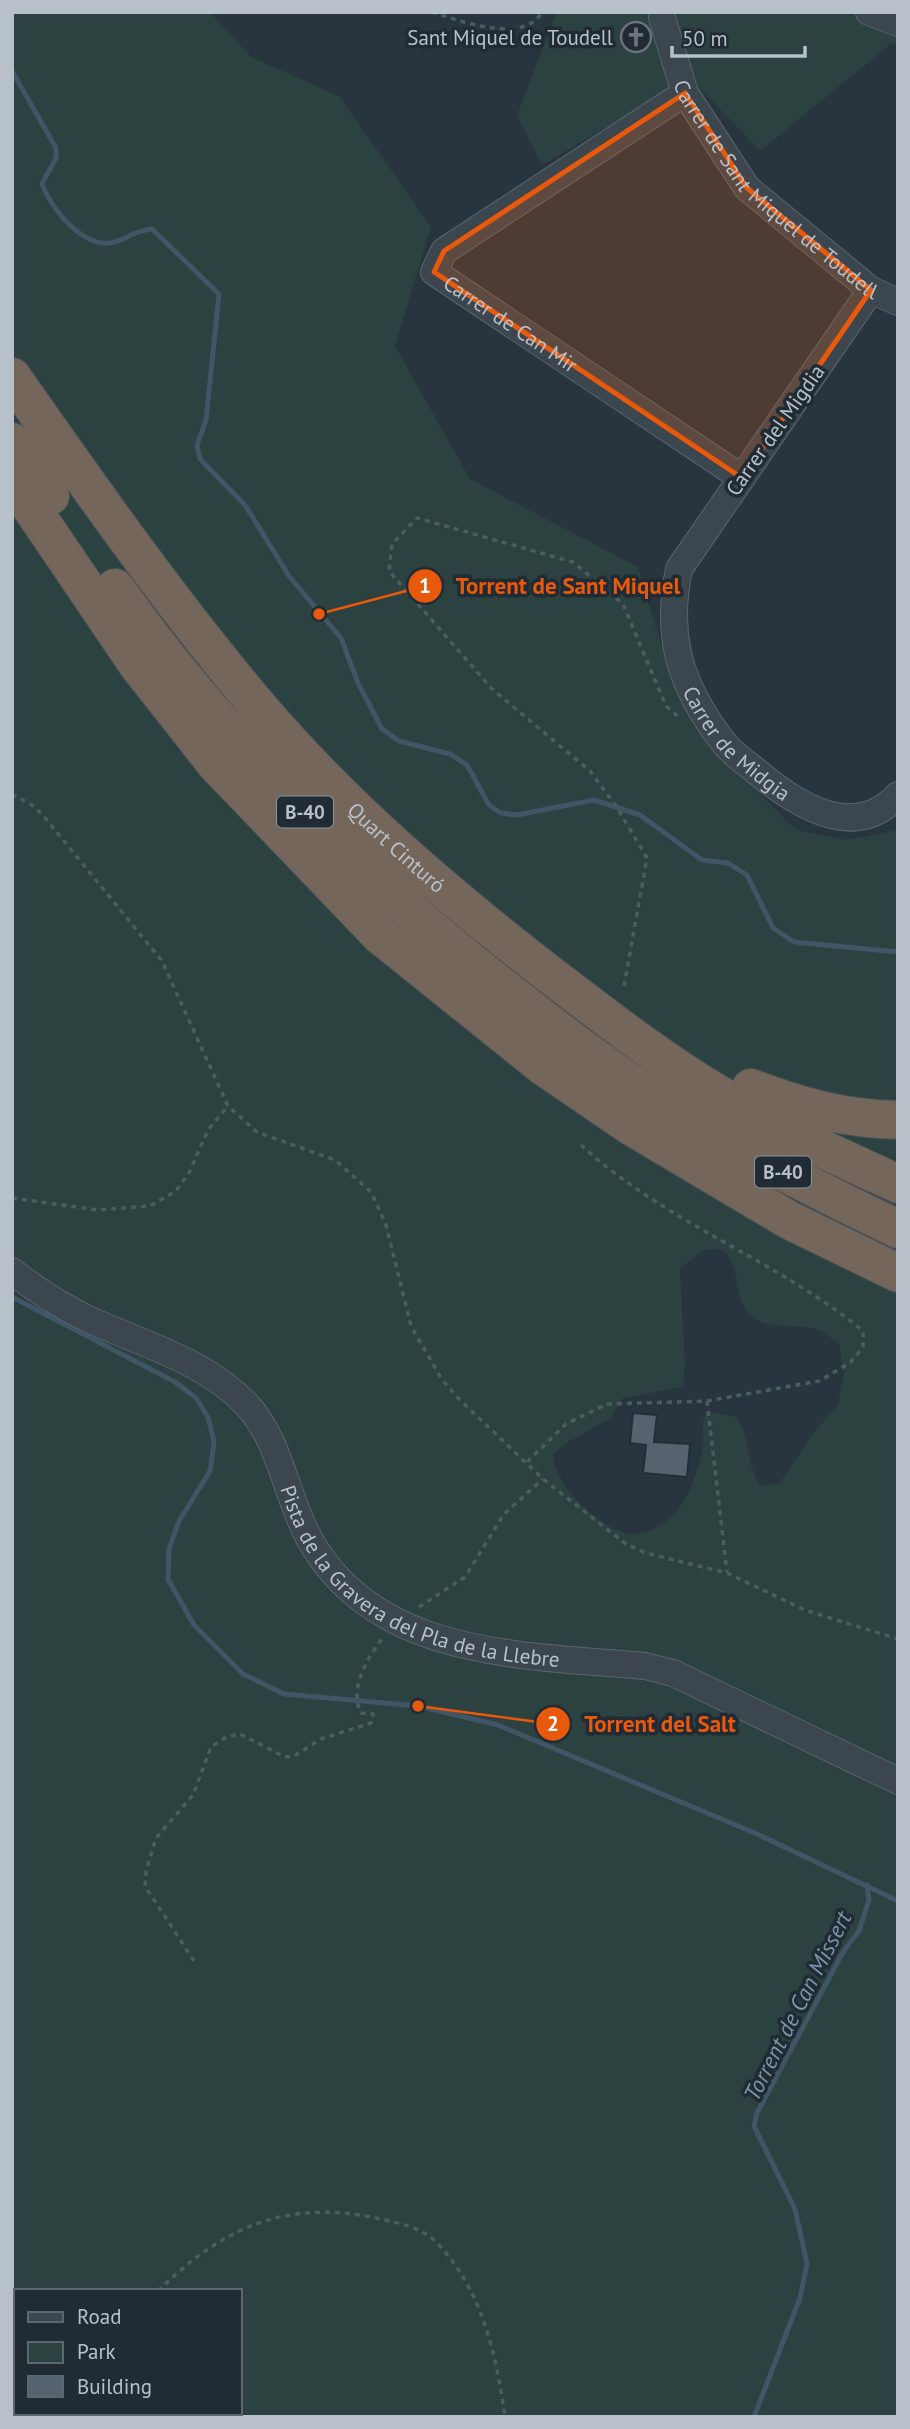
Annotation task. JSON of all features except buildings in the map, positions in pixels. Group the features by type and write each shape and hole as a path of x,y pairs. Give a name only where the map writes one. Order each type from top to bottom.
{"highway":[{"name":"Quart Cinturó","path":"12,377 108,514 263,711 381,833 484,924 631,1039 719,1095 898,1184"},
{"name":"Quart Cinturó","path":"12,442 117,591 181,674 252,758 375,882 444,941 580,1049 671,1109 811,1187 898,1229"},
{"path":"12,479 138,665 216,764 380,935 543,1066 631,1126 789,1220 898,1273"},
{"path":"574,993 623,1016 732,1080 792,1104 862,1119 898,1119"}],"street":[{"path":"869,12 898,23"},
{"name":"Carrer de Sant Miquel de Toudell","path":"662,18 685,93 747,188 871,290 898,302"},
{"name":"Carrer de Can Mir","path":"685,93 444,251 434,272 742,478"},
{"name":"Carrer del Migdia","path":"679,569 871,290"},
{"name":"Carrer de Midgia","path":"679,569 672,605 676,649 687,682 702,712 726,745 780,791 822,814 845,818 866,814 898,795"},
{"name":"Pista de la Gravera del Pla de la Llebre","path":"12,1271 61,1305 203,1371 248,1405 272,1449 297,1517 313,1547 345,1584 372,1606 397,1621 421,1634 452,1644 645,1666 673,1673 707,1686 898,1781"}],"path":[{"path":"432,12 474,25 517,29 537,20 542,12"},
{"path":"624,986 647,858 616,806 590,771 491,688 388,571 392,544 417,518 573,562 622,604 666,706 697,733 702,712"},
{"path":"12,794 35,807 46,819 162,961 228,1106 257,1132 335,1160 371,1192 386,1225 411,1326 457,1397 543,1479 626,1544 646,1553 727,1573 805,1610 898,1639"},
{"path":"12,1198 98,1210 150,1206 176,1191 189,1173 213,1122 228,1106"},
{"path":"527,1462 566,1424 607,1404 707,1401 820,1381 850,1363 863,1347 863,1331 814,1293 655,1204 615,1177 581,1145"},
{"path":"707,1401 727,1573"},
{"path":"194,1961 145,1886 146,1871 156,1838 193,1795 211,1747 226,1737 240,1734 285,1757 294,1756 321,1739 371,1723 373,1714 361,1713 356,1704 356,1686 374,1648 397,1621 465,1577 504,1514 543,1479"},
{"path":"160,2289 212,2244 274,2218 345,2214 421,2230 435,2242 472,2294 494,2350 505,2417"}],"highlighted area":[{"path":"685,93 747,188 871,290 742,478 434,272 444,251"}],"green space":[{"path":"12,12 210,12 251,57 340,97 431,227 395,346 470,479 638,567 675,690 732,765 796,830 847,840 898,830 898,2417 12,2417","holes":["719,1249 726,1254 734,1270 741,1300 751,1316 758,1321 775,1325 813,1328 839,1344 844,1373 838,1405 812,1435 779,1484 760,1486 737,1417 710,1412 705,1414 700,1462 690,1489 677,1511 650,1531 638,1534 620,1531 607,1525 581,1504 561,1478 555,1465 554,1454 566,1443 609,1419 623,1398 683,1387 685,1364 680,1269 703,1250"]},
{"path":"557,12 898,12 898,45 892,43 760,151 690,78 542,165 517,115"}],"waterway":[{"path":"12,71 56,148 56,158 42,184 61,216 81,234 104,243 115,242 152,229 219,294 206,420 197,445 200,459 245,505 289,576 341,638 358,683 382,729 399,741 450,754 467,765 489,805 501,813 517,815 594,800 640,815 702,860 728,863 747,875 773,928 794,942 898,952"},
{"path":"12,1297 175,1382 196,1398 208,1417 214,1442 210,1471 179,1521 169,1549 168,1579 194,1625 243,1674 284,1694 418,1706 498,1725 757,1834 898,1901"},
{"name":"Torrent de Can Missert","path":"754,2417 800,2298 807,2264 795,2209 754,2126 757,2113 843,1952 859,1931 869,1900 867,1885"}],"place":[{"name":"Sant Miquel de Toudell","path":"636,37"},
{"name":"Torrent de Sant Miquel","path":"319,614"},
{"name":"Torrent del Salt","path":"418,1706"}]}
